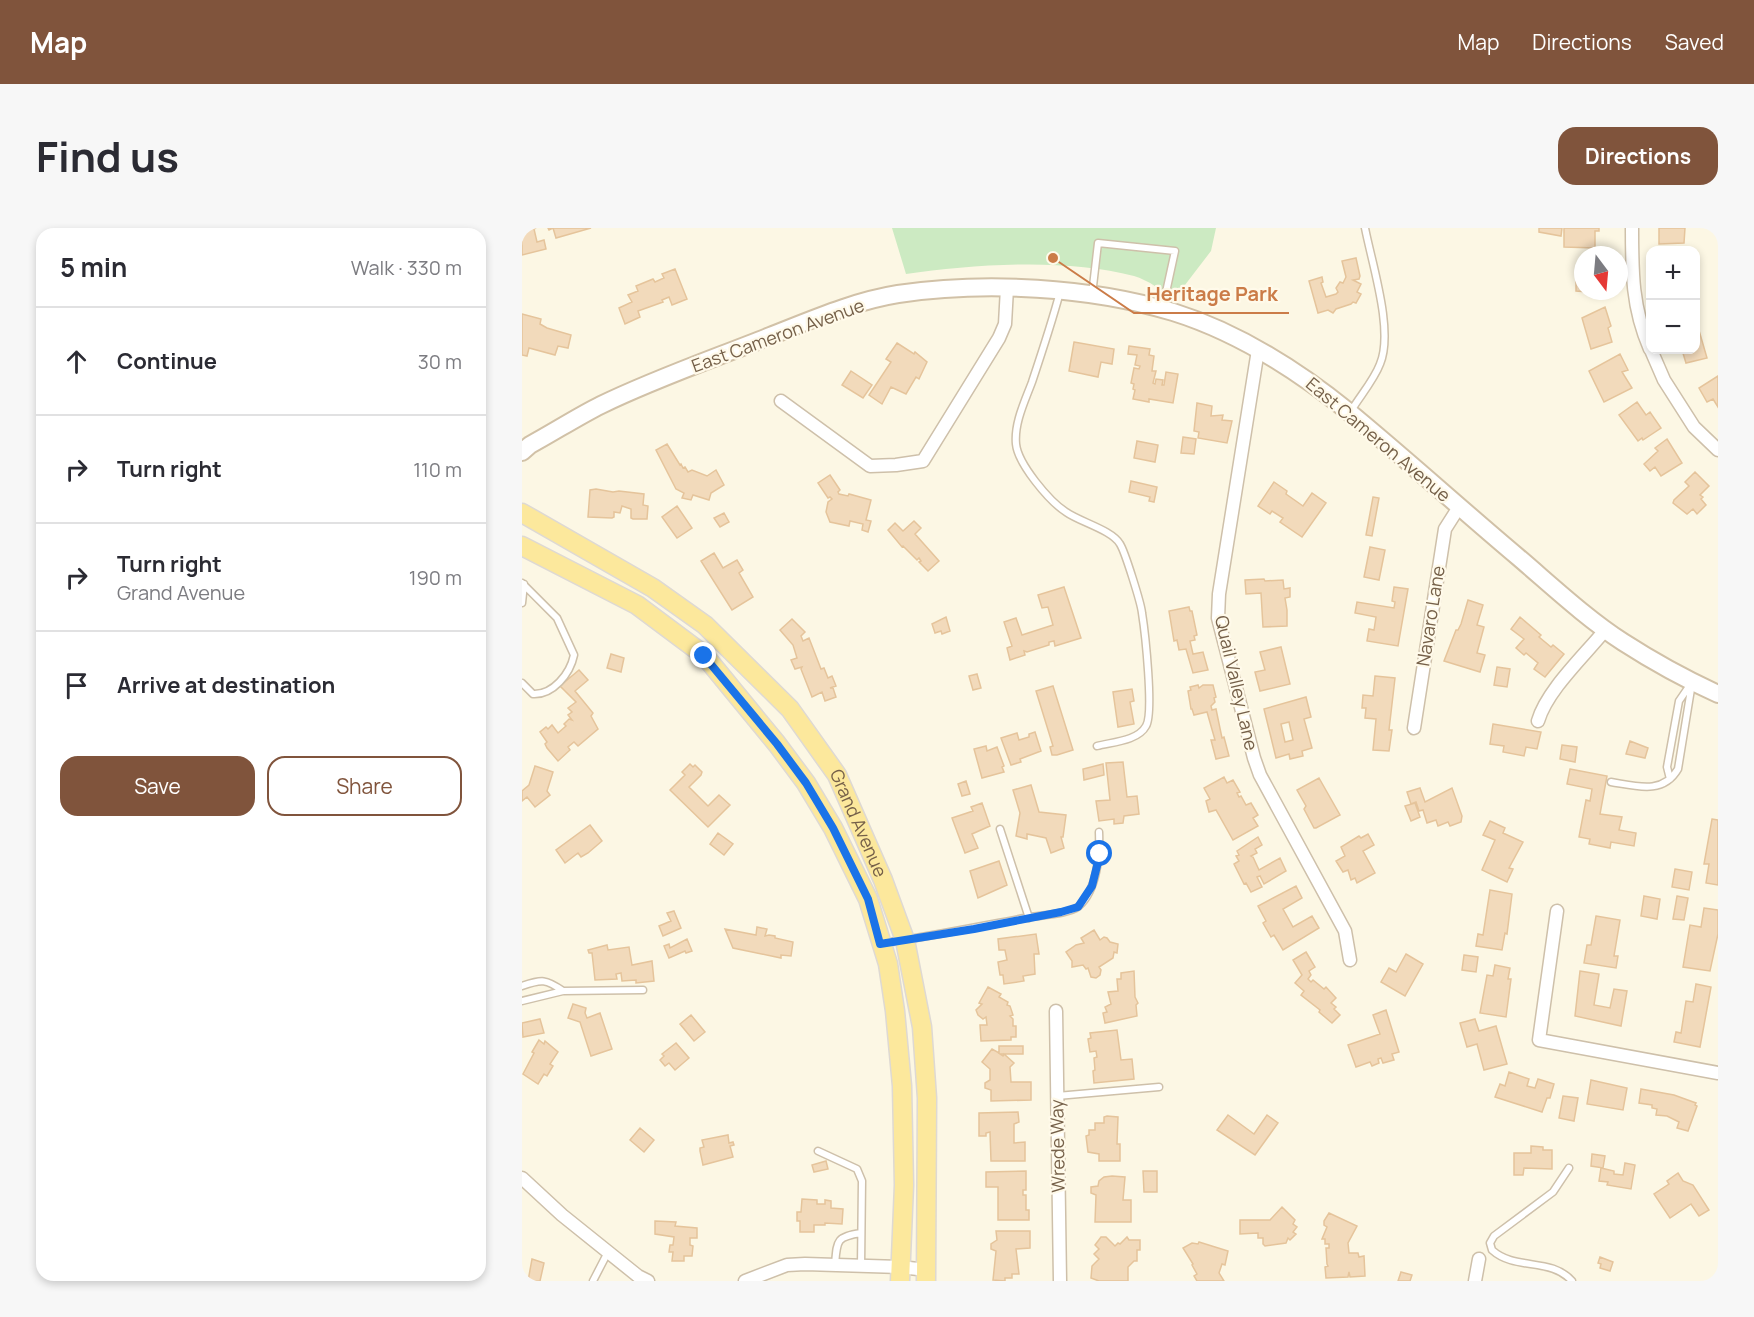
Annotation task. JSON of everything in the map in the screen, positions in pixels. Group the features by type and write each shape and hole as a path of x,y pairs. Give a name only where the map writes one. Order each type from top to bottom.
{"main road":[{"name":"East Cameron Avenue","path":"522,452 530,445 601,405 832,312 896,294 953,289 1007,288 1092,295 1173,313 1217,330 1258,350 1308,380 1620,640 1692,682 1718,694"},
{"name":"Grand Avenue","path":"522,513 653,588 705,625 790,709 837,775 905,940 922,1027 927,1098 926,1276"},
{"name":"Grand Avenue","path":"522,546 637,605 704,656 777,744 806,783 833,828 868,899 888,964 896,1011 902,1086 904,1185 900,1274"}],"street":[{"path":"1632,228 1632,280 1646,338"},
{"path":"781,401 870,466 923,461 999,338 1005,324 1007,288"},
{"name":"Quail Valley Lane","path":"1258,350 1219,594 1218,618 1260,776 1345,931 1350,960"},
{"path":"1653,354 1664,380 1694,427 1718,450"},
{"name":"Navaro Lane","path":"1414,728 1445,529 1459,507"},
{"path":"1538,721 1541,709 1551,693 1606,629"},
{"path":"1557,911 1539,1040 1718,1073"},
{"name":"Wrede Way","path":"1056,1011 1060,1281"},
{"path":"522,1178 561,1215 648,1281"},
{"path":"1474,1281 1479,1259"},
{"path":"745,1281 787,1265 861,1266 900,1274 926,1276"}],"lane":[{"path":"1350,413 1380,365 1386,344 1385,324 1365,228"},
{"path":"1092,295 1098,243 1175,251 1162,310"},
{"path":"1061,291 1020,418 1016,443 1019,454 1035,480 1056,504 1066,513 1110,536 1120,544 1142,612 1149,684 1149,720 1145,728 1136,735 1097,746"},
{"path":"522,603 523,583"},
{"path":"522,683 533,694 542,694 558,683 568,672 574,655 557,618 523,583"},
{"path":"1670,779 1667,767 1679,701 1692,682"},
{"path":"1611,782 1652,788 1670,779 1678,769 1692,682"},
{"path":"1000,829 1029,918"},
{"path":"880,944 974,929 1078,907 1092,886 1100,854 1100,832"},
{"path":"522,986 539,980 550,981 563,991"},
{"path":"522,1001 563,991 644,990"},
{"path":"1057,1096 1160,1087"},
{"path":"818,1151 857,1169 860,1174 862,1181 861,1266"},
{"path":"1569,1168 1553,1192 1494,1236 1490,1243 1492,1250 1505,1259 1555,1268 1572,1281"},
{"path":"836,1265 837,1243 840,1239 845,1235 861,1233"},
{"path":"593,1281 608,1252"}],"green space":[{"path":"892,228 1216,228 1211,251 1175,298 1134,276 1080,267 991,265 906,274"}],"building":[{"path":"522,228 536,228 534,229 537,242 544,240 546,249 522,255"},
{"path":"553,228 591,228 556,238"},
{"path":"1539,228 1562,228 1561,236 1539,232"},
{"path":"1564,228 1599,228 1599,231 1595,231 1595,246 1564,247"},
{"path":"1659,228 1685,228 1684,243 1659,244"},
{"path":"1356,258 1360,276 1359,279 1353,280 1361,284 1357,292 1361,294 1356,303 1353,302 1336,309 1333,313 1328,310 1318,313 1309,281 1322,277 1323,282 1321,283 1326,297 1336,294 1338,292 1336,288 1340,282 1343,283 1346,277 1342,261"},
{"path":"675,269 687,299 672,305 669,297 662,300 663,302 638,311 640,317 625,324 619,308 632,302 628,295 638,291 636,286 653,279 655,282 664,278 662,274"},
{"path":"1605,307 1611,326 1608,328 1612,342 1591,349 1582,318"},
{"path":"522,314 541,319 540,324 547,328 571,335 568,348 558,346 555,355 529,348 527,356 522,355"},
{"path":"1700,334 1707,358 1686,363 1683,354 1700,354"},
{"path":"1074,342 1114,349 1112,364 1101,362 1098,377 1069,371"},
{"path":"897,343 914,354 915,352 927,362 919,379 916,377 906,394 891,387 882,404 869,395 891,362 886,359"},
{"path":"1129,346 1150,349 1149,355 1154,356 1152,371 1156,371 1153,383 1155,384 1156,379 1163,380 1162,385 1164,385 1166,372 1178,374 1173,403 1133,399 1135,390 1133,389 1134,384 1131,383 1134,368 1139,369 1140,366 1135,365 1137,355 1128,354"},
{"path":"1620,354 1628,370 1622,372 1632,388 1604,402 1589,371"},
{"path":"851,371 872,385 863,398 842,385"},
{"path":"1718,376 1718,407 1713,399 1707,402 1699,388"},
{"path":"1637,402 1646,415 1650,412 1661,428 1638,441 1619,415"},
{"path":"1197,403 1212,406 1211,416 1223,415 1222,420 1232,421 1227,443 1198,438 1199,432 1194,431"},
{"path":"1183,437 1196,439 1194,454 1181,453"},
{"path":"1667,439 1682,463 1661,476 1655,467 1650,471 1644,464 1658,451 1655,448"},
{"path":"1137,441 1158,445 1155,462 1134,458"},
{"path":"667,444 680,465 688,472 692,470 707,476 716,470 724,485 711,493 709,500 693,495 691,500 682,498 684,493 676,489 656,450"},
{"path":"1695,472 1709,486 1700,495 1706,505 1697,514 1693,509 1687,514 1673,503 1689,486 1685,482"},
{"path":"830,475 840,490 839,494 848,496 849,494 871,500 866,520 871,521 868,532 862,530 863,524 850,521 849,526 830,522 826,512 828,502 832,499 828,498 818,483"},
{"path":"1131,481 1157,487 1154,502 1149,501 1150,497 1129,492"},
{"path":"1274,482 1303,506 1312,493 1326,503 1302,537 1280,522 1283,518 1272,511 1270,514 1258,506"},
{"path":"590,490 644,494 643,505 648,506 647,519 631,518 631,509 622,506 620,513 614,512 612,518 588,517"},
{"path":"1373,497 1379,498 1372,536 1366,535"},
{"path":"677,506 692,528 677,538 662,517"},
{"path":"724,513 729,522 720,527 714,518"},
{"path":"914,521 921,528 915,534 939,561 928,571 919,562 921,561 919,558 917,560 902,547 888,530 895,523 903,531"},
{"path":"1370,547 1385,550 1379,580 1364,577"},
{"path":"714,553 723,568 737,560 743,570 739,573 753,597 732,610 701,561"},
{"path":"1264,579 1265,581 1283,580 1284,589 1290,588 1290,597 1285,598 1287,626 1263,627 1261,593 1246,594 1245,580"},
{"path":"1064,587 1081,638 1055,646 1054,641 1049,642 1049,645 1024,651 1025,655 1010,660 1007,648 1012,646 1004,622 1016,618 1022,635 1053,625 1048,607 1042,608 1038,595"},
{"path":"1394,587 1408,589 1398,646 1367,641 1369,629 1374,630 1376,617 1355,613 1357,602 1394,608 1395,602 1392,601"},
{"path":"1468,600 1483,605 1477,625 1484,627 1477,653 1485,655 1480,672 1444,661 1456,630 1461,624"},
{"path":"1189,607 1197,635 1194,636 1195,640 1190,641 1193,654 1203,652 1208,670 1193,673 1186,649 1179,650 1177,640 1174,641 1169,611"},
{"path":"946,617 950,631 942,634 941,631 935,633 932,624"},
{"path":"1520,617 1541,635 1539,637 1564,654 1545,677 1534,669 1538,663 1516,648 1524,639 1511,629"},
{"path":"792,619 805,632 801,636 803,641 809,638 821,669 824,668 828,678 832,676 836,686 830,688 833,688 836,697 825,701 822,692 812,697 802,667 795,669 791,660 797,658 793,645 780,630"},
{"path":"1281,647 1290,684 1260,691 1255,672 1265,670 1260,652"},
{"path":"611,654 624,658 621,672 607,668"},
{"path":"1497,667 1510,669 1507,687 1494,685"},
{"path":"579,670 588,680 575,691 593,713 591,716 598,729 578,746 574,742 568,747 570,750 558,761 547,748 545,744 547,742 540,732 552,725 558,733 566,726 564,724 569,719 572,720 568,715 572,712 568,708 576,702 560,686"},
{"path":"977,674 981,688 973,690 969,676"},
{"path":"1375,676 1395,678 1389,751 1373,750 1376,719 1365,718 1366,708 1362,708 1363,695 1373,696"},
{"path":"1198,685 1199,688 1203,685 1213,685 1216,697 1211,706 1212,710 1216,709 1222,738 1224,737 1229,756 1216,759 1211,740 1215,740 1207,712 1194,715 1191,709 1188,691 1191,690 1190,687"},
{"path":"1053,686 1073,750 1057,755 1052,755 1050,747 1053,746 1036,691"},
{"path":"1132,689 1134,701 1130,702 1134,724 1118,727 1113,692"},
{"path":"1306,697 1311,717 1304,719 1312,748 1302,751 1303,756 1290,759 1289,754 1276,758 1264,709","holes":["1289,722 1293,740 1285,742 1281,724"]},
{"path":"1493,724 1541,732 1537,749 1526,747 1524,756 1503,752 1504,746 1490,744"},
{"path":"1035,732 1041,751 1011,765 1001,738 1017,733 1019,740"},
{"path":"1630,741 1648,748 1645,758 1626,754"},
{"path":"1562,745 1577,747 1575,762 1560,759"},
{"path":"986,746 987,751 997,747 1004,772 982,778 974,749"},
{"path":"1123,762 1127,797 1137,796 1139,814 1124,816 1123,823 1114,824 1114,819 1099,821 1096,801 1110,800 1106,763"},
{"path":"690,764 693,767 695,765 702,772 689,787 708,806 719,795 730,805 708,827 670,790 685,775 682,772"},
{"path":"1103,764 1104,775 1084,780 1083,769"},
{"path":"535,766 553,772 547,791 550,795 535,807 527,797 522,801 522,791 529,785"},
{"path":"1570,769 1607,776 1600,814 1622,817 1619,830 1636,833 1634,846 1611,842 1610,848 1589,844 1590,839 1579,837 1586,800 1590,801 1592,789 1567,784"},
{"path":"1224,777 1227,783 1233,780 1240,792 1237,793 1239,797 1241,796 1246,805 1251,803 1258,815 1253,818 1258,826 1233,840 1216,810 1209,812 1206,801 1210,799 1204,788"},
{"path":"1319,778 1340,815 1314,828 1297,790"},
{"path":"966,781 970,794 962,796 958,784"},
{"path":"1031,785 1039,812 1066,815 1063,837 1061,837 1064,848 1051,853 1046,838 1027,834 1027,839 1016,836 1020,813 1013,790"},
{"path":"1420,788 1425,802 1452,788 1462,816 1461,822 1450,826 1448,822 1438,826 1436,820 1427,823 1423,810 1419,811 1416,802 1411,804 1407,792"},
{"path":"982,803 990,826 972,834 978,848 965,853 952,818 973,811 971,807"},
{"path":"1415,803 1420,817 1411,821 1405,806"},
{"path":"1712,819 1718,820 1718,885 1706,883 1709,864 1704,864"},
{"path":"1490,821 1505,828 1503,833 1523,842 1509,868 1513,869 1507,882 1482,870 1495,840 1483,835"},
{"path":"590,825 602,841 588,853 581,857 578,853 565,863 556,850"},
{"path":"718,833 733,844 724,855 710,844"},
{"path":"1368,834 1374,845 1363,851 1375,873 1357,883 1355,878 1351,880 1348,870 1343,872 1336,861 1345,856 1341,847 1359,836 1361,838"},
{"path":"1258,837 1262,845 1255,849 1257,853 1251,856 1259,870 1280,858 1286,871 1264,884 1260,876 1257,877 1262,887 1251,892 1246,883 1244,884 1234,864 1239,861 1236,856 1239,855 1237,851"},
{"path":"999,861 1007,885 978,898 970,871"},
{"path":"1675,869 1692,872 1689,890 1672,887"},
{"path":"1296,886 1302,898 1283,909 1293,927 1312,916 1319,928 1283,950 1274,935 1271,937 1263,923 1266,921 1258,906"},
{"path":"1490,890 1512,894 1507,934 1505,933 1502,950 1476,946 1478,934 1483,935"},
{"path":"1644,896 1660,899 1657,919 1641,916"},
{"path":"1677,896 1688,898 1684,920 1673,919"},
{"path":"1704,908 1718,910 1718,934 1710,971 1683,967 1690,925 1701,927"},
{"path":"674,911 681,928 663,936 659,926 671,921 667,913"},
{"path":"1596,916 1620,920 1614,956 1618,956 1616,968 1584,963 1587,945 1591,945"},
{"path":"757,927 767,929 765,936 775,936 775,938 793,942 791,956 781,955 781,958 733,948 725,929 756,935"},
{"path":"1094,930 1100,940 1104,937 1118,944 1117,953 1114,952 1113,958 1099,967 1100,975 1096,978 1091,977 1088,968 1086,969 1083,965 1072,967 1072,961 1066,952 1084,943 1081,938"},
{"path":"1036,934 1039,954 1034,954 1035,974 1023,976 1024,981 1004,984 998,962 1007,960 1005,950 999,950 998,939"},
{"path":"687,939 692,951 686,953 685,951 669,958 664,946 669,944 670,948"},
{"path":"607,945 608,950 629,947 632,965 652,961 654,981 636,983 636,980 622,981 621,973 616,974 617,979 595,980 592,953 588,950"},
{"path":"1306,952 1315,967 1309,971 1311,975 1308,979 1311,982 1313,980 1324,989 1326,987 1336,998 1331,1003 1340,1015 1332,1023 1301,995 1304,991 1295,983 1302,975 1293,960"},
{"path":"1406,954 1423,964 1405,996 1381,982 1389,968 1396,972"},
{"path":"1464,955 1478,957 1476,972 1462,970"},
{"path":"1495,965 1510,968 1508,979 1511,979 1506,1017 1480,1013 1487,975 1493,976"},
{"path":"1134,971 1135,997 1138,1003 1136,1005 1137,1016 1105,1023 1103,1013 1107,1012 1105,1007 1111,1004 1108,992 1118,991 1117,979 1121,979 1121,973"},
{"path":"1580,971 1599,974 1594,1005 1610,1008 1614,989 1627,991 1621,1026 1575,1016"},
{"path":"1696,984 1711,987 1700,1047 1674,1042 1676,1032 1681,1033 1686,1001 1693,1002"},
{"path":"988,987 1001,994 999,997 1008,1002 1007,1005 1010,1006 1013,1026 1016,1026 1016,1037 1011,1037 1011,1040 981,1041 980,1025 987,1025 986,1017 983,1019 976,1010 982,1004 979,1003"},
{"path":"573,1004 586,1008 587,1018 600,1013 612,1049 591,1056 580,1022 568,1018"},
{"path":"1386,1010 1399,1052 1392,1054 1394,1060 1383,1063 1381,1058 1378,1059 1379,1063 1372,1066 1370,1062 1356,1067 1348,1045 1380,1034 1373,1015"},
{"path":"691,1015 705,1032 694,1041 680,1024"},
{"path":"540,1019 544,1033 523,1037 522,1023"},
{"path":"1475,1019 1479,1031 1496,1026 1507,1064 1484,1070 1477,1044 1467,1047 1460,1023"},
{"path":"1117,1030 1121,1060 1132,1059 1134,1079 1094,1083 1094,1058 1097,1057 1096,1051 1090,1052 1088,1039 1091,1038 1090,1033"},
{"path":"539,1040 544,1044 545,1041 558,1052 550,1064 553,1066 547,1076 544,1074 538,1084 523,1074"},
{"path":"676,1043 689,1058 675,1070 669,1063 665,1066 660,1060 664,1056 662,1054"},
{"path":"999,1046 1023,1046 1023,1054 1004,1054 1014,1063 1010,1067 1011,1082 1031,1082 1031,1100 991,1101 991,1090 985,1088 985,1083 990,1080 990,1069 982,1062 992,1049 999,1053"},
{"path":"1509,1072 1529,1079 1527,1086 1535,1088 1538,1079 1554,1084 1550,1098 1547,1098 1542,1112 1495,1097 1500,1084 1505,1086"},
{"path":"1591,1080 1627,1088 1623,1110 1587,1104"},
{"path":"1641,1089 1674,1095 1696,1103 1688,1131 1677,1128 1679,1122 1667,1116 1656,1115 1657,1109 1652,1108 1652,1105 1639,1103"},
{"path":"1563,1096 1578,1098 1574,1121 1559,1118"},
{"path":"1018,1112 1019,1122 1014,1124 1014,1143 1025,1142 1025,1161 991,1161 990,1132 986,1133 986,1136 979,1136 979,1113"},
{"path":"1228,1115 1254,1134 1267,1115 1278,1123 1255,1155 1217,1130"},
{"path":"1104,1117 1118,1117 1117,1144 1120,1144 1120,1161 1099,1161 1099,1154 1088,1152 1086,1136 1089,1135 1089,1130 1095,1130 1095,1123 1104,1123"},
{"path":"640,1128 654,1140 644,1152 630,1140"},
{"path":"728,1135 729,1143 733,1142 734,1145 730,1146 733,1157 703,1165 700,1151 700,1148 704,1147 702,1140"},
{"path":"1531,1146 1552,1150 1552,1169 1524,1168 1523,1175 1514,1175 1514,1153 1531,1153"},
{"path":"1592,1154 1605,1156 1603,1168 1591,1166"},
{"path":"826,1161 828,1169 814,1172 812,1165"},
{"path":"1625,1163 1635,1165 1631,1189 1607,1185 1608,1182 1599,1181 1601,1168 1623,1175"},
{"path":"1026,1171 1026,1190 1023,1190 1023,1195 1026,1195 1029,1220 998,1220 998,1187 986,1187 986,1172"},
{"path":"1143,1171 1157,1171 1157,1192 1144,1192"},
{"path":"1678,1173 1683,1181 1693,1185 1709,1210 1699,1216 1691,1204 1670,1218 1654,1194 1669,1184 1667,1181"},
{"path":"1104,1177 1125,1177 1123,1200 1131,1200 1131,1222 1095,1222 1096,1195 1091,1193 1091,1187 1098,1186 1099,1181"},
{"path":"802,1199 817,1200 817,1204 825,1204 825,1200 831,1201 831,1208 843,1209 842,1224 814,1225 814,1232 800,1232 797,1212 801,1212"},
{"path":"1282,1207 1295,1220 1293,1224 1297,1227 1293,1232 1296,1234 1290,1240 1288,1238 1286,1243 1265,1246 1263,1238 1258,1238 1258,1233 1240,1234 1240,1220 1270,1220"},
{"path":"1329,1213 1357,1226 1348,1243 1349,1253 1358,1253 1359,1257 1364,1256 1365,1276 1350,1277 1349,1272 1348,1277 1326,1278 1325,1267 1328,1266 1326,1248 1329,1248 1329,1244 1325,1244 1325,1239 1322,1239 1327,1227 1324,1221"},
{"path":"655,1221 676,1222 675,1226 697,1228 697,1238 690,1238 690,1245 693,1246 692,1256 684,1256 684,1261 672,1261 673,1252 669,1252 674,1237 655,1234"},
{"path":"996,1231 1030,1231 1030,1248 1016,1249 1019,1274 1012,1274 1012,1278 1005,1278 1005,1281 993,1280 996,1251 991,1249 991,1244 997,1240"},
{"path":"1101,1237 1106,1237 1115,1246 1127,1237 1129,1240 1140,1240 1137,1261 1128,1267 1128,1281 1099,1281 1091,1278 1092,1266 1099,1259 1094,1254 1099,1249 1095,1245"},
{"path":"1199,1242 1228,1251 1225,1265 1222,1264 1219,1273 1224,1281 1197,1281 1193,1264 1183,1248"},
{"path":"1600,1257 1613,1262 1610,1271 1600,1268 1601,1264 1598,1263"},
{"path":"532,1259 544,1263 540,1281 528,1281"},
{"path":"1401,1272 1412,1275 1410,1281 1398,1281"}],"place":[{"name":"Heritage Park","path":"1053,258"}],"route":[{"path":"704,656 777,744 806,783 833,828 868,899 880,944 974,929 1078,907 1092,886 1100,854"}]}
